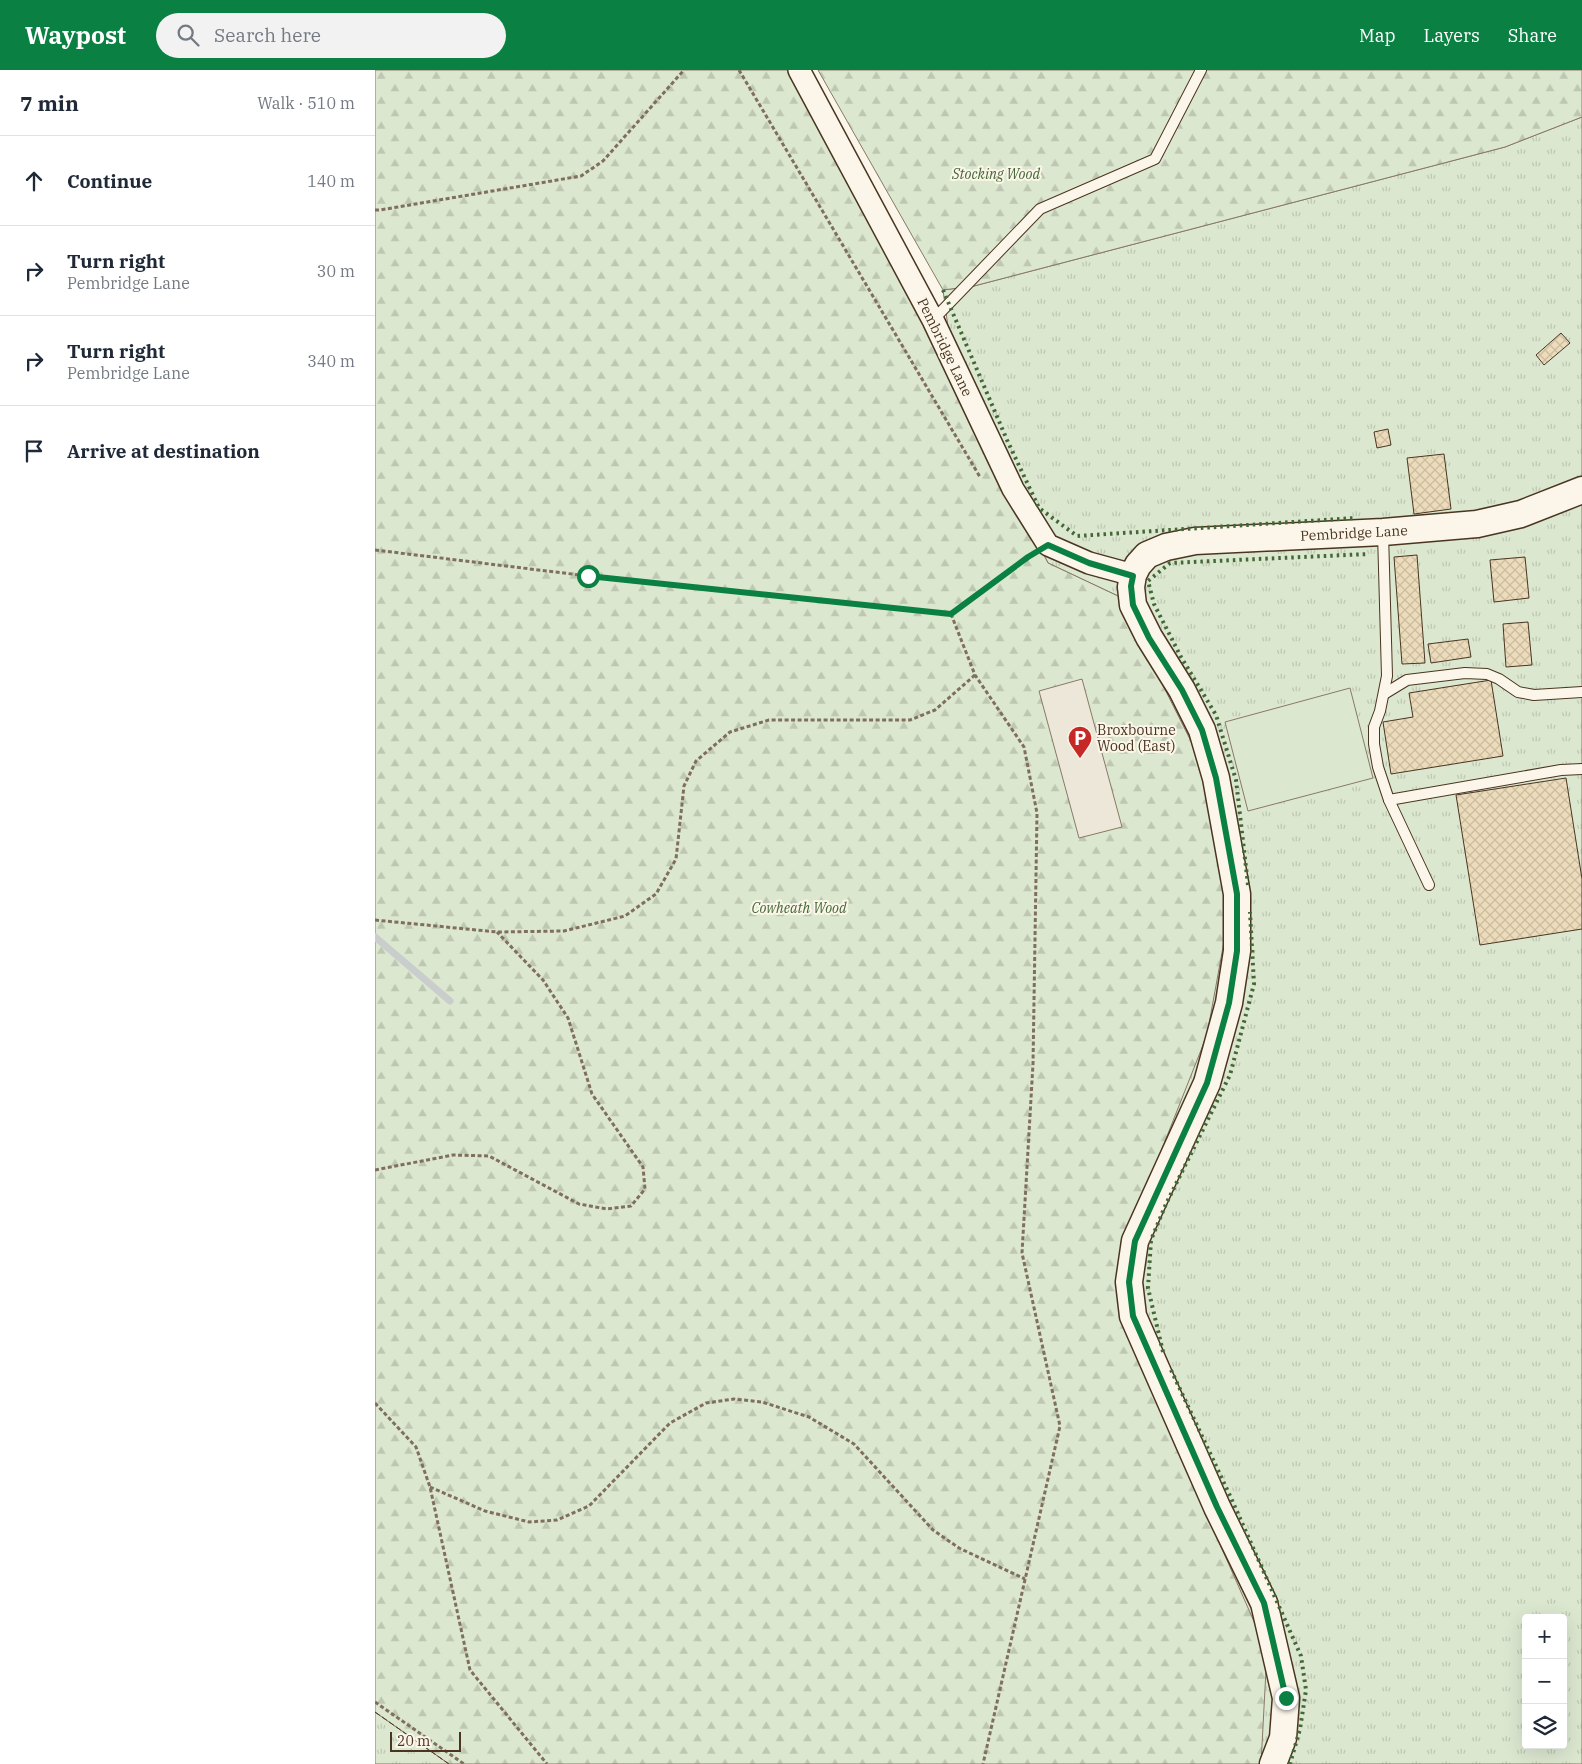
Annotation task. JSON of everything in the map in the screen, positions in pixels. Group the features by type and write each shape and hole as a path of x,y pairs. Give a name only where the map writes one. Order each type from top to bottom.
{"street":[{"name":"Pembridge Lane","path":"799,70 933,320 1013,489 1048,545"},
{"name":"Pembridge Lane","path":"1133,576 1138,565 1147,555 1178,544 1195,541 1383,532 1477,524 1521,514 1582,490"},
{"path":"1048,545 1089,563 1133,576 1131,586 1133,605 1149,638 1182,690 1202,730 1216,778 1237,894 1237,951 1229,1003 1207,1083 1135,1241 1129,1282 1133,1316 1217,1507 1264,1603 1286,1698 1283,1738 1273,1764"}],"lane":[{"path":"933,320 1040,209 1155,159 1201,70"},
{"path":"1383,532 1387,676 1380,711 1374,726 1374,744 1378,767 1389,800 1429,885"},
{"path":"1384,694 1407,680 1465,673 1487,674 1499,679 1519,692 1534,695 1582,692"},
{"path":"1389,800 1561,770 1582,769"}],"path":[{"path":"375,210 581,176 603,161 684,70"},
{"path":"739,70 982,480"},
{"path":"375,550 588,576 951,614 1028,557 1048,545"},
{"path":"951,614 975,675 1024,746 1037,813 1033,1064 1022,1252 1060,1426 983,1764"},
{"path":"375,920 497,932 564,932 625,916 656,894 675,858 684,786 696,761 730,732 769,720 910,720 935,710 975,675"},
{"path":"375,1170 453,1155 489,1156 579,1204 607,1210 631,1206 645,1189 643,1167 593,1094 568,1018 543,980 497,932"},
{"path":"430,1487 485,1511 529,1522 557,1520 589,1506 670,1423 707,1403 734,1399 762,1402 809,1417 854,1444 933,1530 959,1548 1025,1579"},
{"path":"375,1403 415,1447 430,1487 470,1670 547,1764"},
{"path":"375,1702 464,1764"}],"green space":[{"name":"Cowheath Wood","path":"375,70 793,70 955,379 1048,563 1118,596 1211,781 1227,925 1207,1035 1152,1174 1121,1242 1123,1308 1204,1508 1267,1651 1261,1764 449,1764 375,1712"},
{"name":"Stocking Wood","path":"818,70 1582,70 1582,117 1505,147 974,286 943,290"},
{"path":"1582,117 1582,1764 1261,1764 1204,1508 1123,1308 1121,1242 1152,1174 1118,596 1048,563 955,379 943,290 974,286 1505,147"},
{"path":"1350,688 1373,778 1248,811 1225,722"},
{"path":"375,1712 449,1764 375,1764"}],"shaded area":[{"name":"Broxbourne Wood (East)","path":"1082,679 1122,827 1079,838 1039,691"}],"building":[{"path":"1561,333 1570,343 1544,365 1536,355"},
{"path":"1388,429 1391,445 1377,448 1374,432"},
{"path":"1444,454 1451,509 1414,514 1407,458"},
{"path":"1417,555 1425,663 1402,664 1394,557"},
{"path":"1525,557 1529,598 1494,602 1490,560"},
{"path":"1528,622 1532,665 1506,667 1503,624"},
{"path":"1468,639 1471,657 1431,663 1428,644"},
{"path":"1491,680 1503,756 1391,774 1383,722 1413,717 1409,693"},
{"path":"1566,778 1582,879 1582,929 1480,945 1456,795"}],"waterway":[{"path":"375,937 450,1001"}],"hedge":[{"path":"943,290 1007,440 1039,508 1077,536 1355,518"},
{"path":"1248,885 1236,780 1216,715 1181,657 1154,604 1148,581 1170,563 1369,554"},
{"path":"1163,1352 1148,1288 1151,1240 1166,1204 1230,1075 1254,984 1250,912"},
{"path":"1171,1370 1231,1498 1301,1656 1306,1690 1300,1729 1290,1764"}],"fence":[{"path":"375,1712 449,1764"}],"place":[{"name":"Broxbourne Wood (East)","path":"1080,759"}],"route":[{"path":"588,576 951,614 1028,557 1048,545 1089,563 1133,576 1131,586 1133,605 1149,638 1182,690 1202,730 1216,778 1237,894 1237,951 1229,1003 1207,1083 1135,1241 1129,1282 1133,1316 1217,1507 1264,1603 1286,1698"}]}
